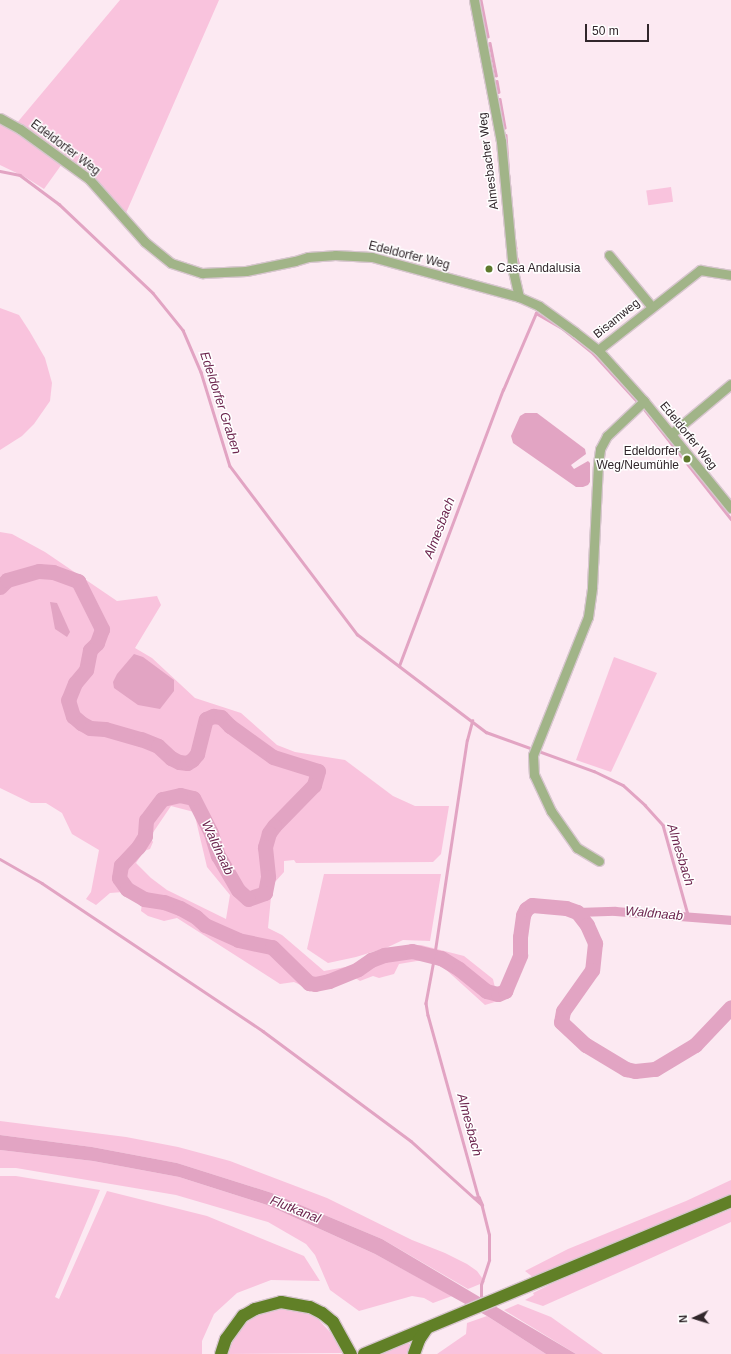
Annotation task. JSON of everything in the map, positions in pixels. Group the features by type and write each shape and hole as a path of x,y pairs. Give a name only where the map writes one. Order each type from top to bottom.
{"main road":[{"path":"364,1354 731,1201"},
{"path":"221,1353 226,1339 243,1316 270,1304 294,1302 310,1307 333,1322 351,1354"},
{"path":"414,1354 419,1340 427,1328"}],"street":[{"name":"Almesbacher Weg","path":"474,0 501,141 513,271 519,297"},
{"name":"Edeldorfer Weg","path":"0,118 20,129 89,179 145,242 171,264 202,273 246,271 308,257 335,255 372,257 519,297 556,317 598,350 644,401 731,508"},
{"name":"Bisamweg","path":"609,255 652,307"},
{"name":"Bisamweg","path":"598,350 700,270 731,275"},
{"path":"671,434 731,384"},
{"path":"599,861 577,848 551,811 534,775 533,755 588,617 592,587 600,449 607,436 644,401"}],"shaded area":[{"path":"120,0 219,0 126,213 92,175 67,157 44,189 25,177 0,165 0,124 11,130"},
{"path":"671,187 673,202 648,205 646,190"},
{"path":"0,308 19,315 45,358 52,383 50,401 34,424 22,436 0,450"},
{"path":"0,532 12,534 45,552 117,601 157,596 161,605 135,648 152,658 195,698 241,713 277,745 295,752 345,760 393,796 415,806 449,806 441,854 433,862 296,863 294,860 284,861 284,872 275,882 271,897 268,928 282,935 324,971 351,966 382,949 356,957 328,963 307,949 324,874 441,874 430,941 403,940 386,948 421,945 464,956 493,979 498,1001 485,1005 443,967 423,960 399,964 394,974 379,978 373,976 360,981 354,977 313,991 294,982 280,984 177,918 164,921 148,916 141,911 142,903 145,901 123,892 110,893 96,905 86,899 91,892 99,850 72,834 62,813 46,803 31,803 0,788","holes":["171,806 194,812 207,867 230,895 226,919 167,890 151,878 136,863 144,851 150,849 153,842 150,837"]},
{"path":"614,657 657,673 611,772 576,760"},
{"path":"0,1121 126,1137 178,1147 230,1161 327,1198 412,1240 445,1253 477,1271 485,1282 468,1289 382,1239 272,1193 177,1163 92,1147 0,1135"},
{"path":"0,1150 93,1161 179,1177 267,1205 375,1254 452,1296 433,1303 424,1298 412,1296 359,1311 330,1290 315,1255 306,1244 268,1222 176,1195 16,1168 0,1168"},
{"path":"0,1176 16,1176 100,1190 55,1297 59,1299 107,1191 207,1216 304,1256 320,1281 271,1280 237,1293 214,1314 202,1341 202,1354 0,1354"},
{"path":"731,1180 731,1195 534,1278 525,1271 568,1249 686,1201"},
{"path":"731,1209 731,1222 543,1306 525,1300 534,1295 533,1293 553,1283"},
{"path":"518,1304 551,1317 603,1354 576,1354 504,1310"},
{"path":"289,1308 304,1311 316,1317 330,1332 343,1353 228,1354 230,1343 241,1327 256,1316 271,1310"},
{"path":"487,1316 546,1354 437,1354 466,1334 467,1323"},
{"path":"408,1343 412,1345 411,1354 382,1354"}],"water":[{"path":"525,413 537,413 585,449 586,454 571,465 574,469 588,461 590,463 590,482 588,485 576,487 513,443 511,436 520,416"},
{"path":"50,602 57,603 70,632 67,637 55,629"},
{"path":"134,654 143,657 174,680 174,691 160,709 138,705 114,688 113,682 117,674"},
{"name":"Flutkanal","path":"0,1135 92,1147 177,1163 272,1193 382,1239 576,1354 546,1354 487,1316 375,1254 267,1205 179,1177 93,1161 0,1150"}],"waterway":[{"name":"Almesbach","path":"481,0 488,36"},
{"name":"Almesbach","path":"490,43 496,75"},
{"name":"Almesbach","path":"497,81 499,92"},
{"name":"Almesbach","path":"500,99 505,128"},
{"name":"Almesbach","path":"506,135 508,167"},
{"name":"Edeldorfer Graben","path":"0,171 20,175 59,204 153,293 183,330 201,372 230,466 357,634 486,732 594,771 623,785 645,805 663,825 689,918"},
{"name":"Almesbach","path":"509,176 510,189"},
{"name":"Almesbach","path":"515,243 516,248"},
{"name":"Almesbach","path":"517,258 519,266"},
{"name":"Almesbach","path":"399,666 503,390 536,313 562,328 593,353 636,400"},
{"path":"645,410 731,519"},
{"name":"Waldnaab","path":"0,587 7,580 39,571 53,572 78,581 102,629 97,643 90,650 86,670 75,683 68,700 73,716 81,723 90,728 105,729 141,739 158,746 171,758 179,762 187,763 197,754 206,719 213,716 221,717 230,726 273,757 318,771 314,785 269,833 265,847 268,877 265,893 248,899 238,890 218,856 211,833 193,798 180,795 162,799 146,820 145,836 138,847 121,865 119,878 127,889 144,899 164,902 180,908 196,917 205,925 238,940 272,947 309,983 315,984 329,981 358,969 371,960 384,955 412,951 441,958 459,969 486,991 498,994 505,991 520,955 520,937 523,915 526,909 532,905 566,908 577,912 587,925 595,943 592,970 563,1011 561,1022 586,1045 626,1069 635,1071 655,1069 695,1045 731,1007"},
{"name":"Almesbach","path":"434,957 467,740 472,721"},
{"path":"0,859 42,883 263,1031 411,1141 482,1205 479,1198 475,1198"},
{"name":"Waldnaab","path":"577,912 615,911 731,920"},
{"name":"Almesbach","path":"434,960 426,1003 428,1015 479,1199"},
{"name":"Almesbach","path":"481,1296 481,1285 489,1260 489,1235 482,1206"}],"place":[{"name":"Casa Andalusia","path":"489,269"},
{"name":"Edeldorfer Weg/Neumühle","path":"687,459"}]}
